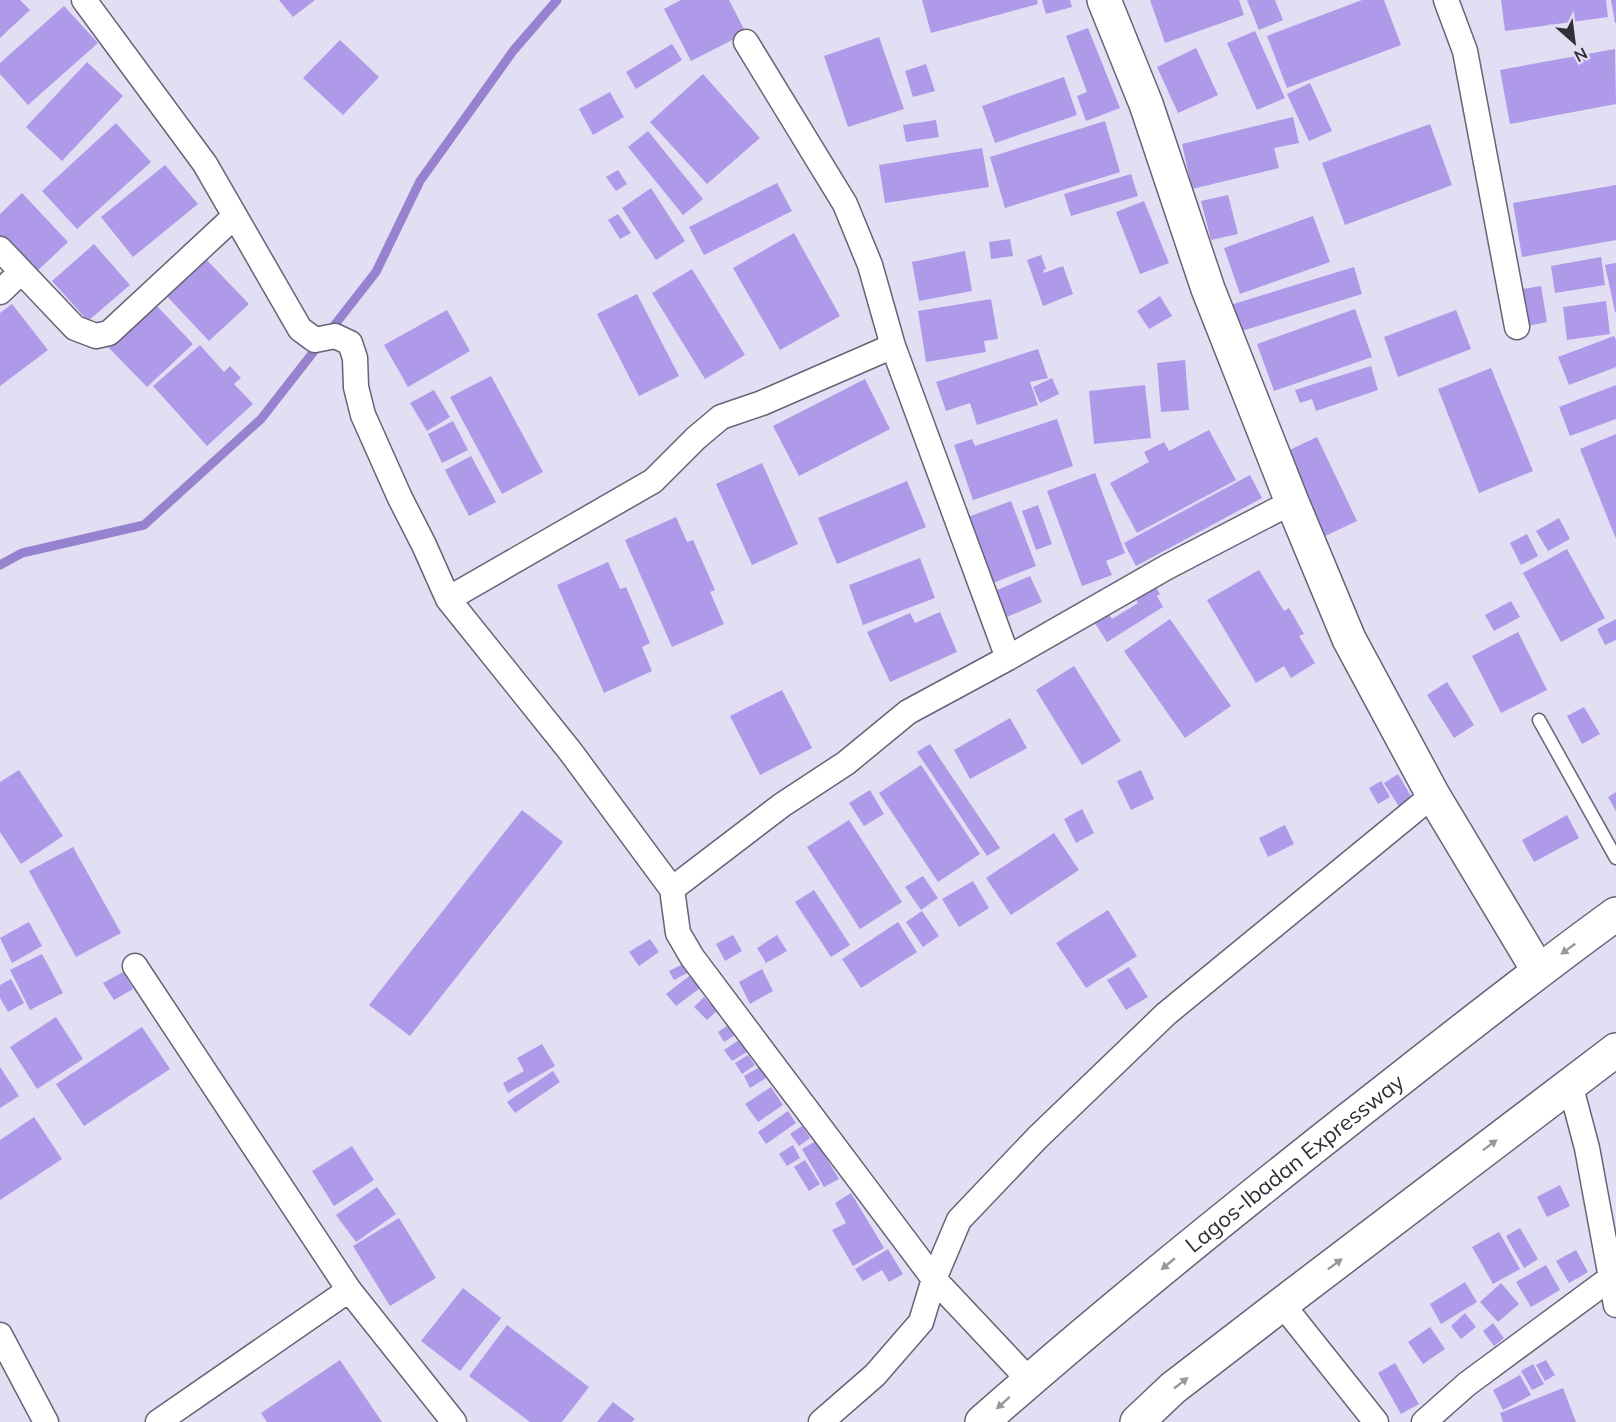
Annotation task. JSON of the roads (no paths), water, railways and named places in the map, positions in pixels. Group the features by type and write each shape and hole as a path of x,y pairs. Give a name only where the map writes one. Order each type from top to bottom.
{"main road":[{"path":"1104,0 1146,104 1208,289 1349,639 1433,795 1538,970"},
{"name":"Lagos-Ibadan Expressway","path":"982,1422 1029,1380 1229,1214 1538,970 1616,915"},
{"path":"1137,1422 1173,1388 1281,1304 1616,1050"}],"street":[{"path":"84,0 205,164 300,329 315,340 335,336 350,343 355,358 356,387 363,415 448,599 570,750 672,890 678,933 692,957 934,1279 1029,1380"},
{"path":"1446,0 1465,51 1517,327"},
{"path":"746,42 845,204 870,265 893,346 1008,658"},
{"path":"0,249 75,328 96,336 109,333 234,216"},
{"path":"0,292 21,272"},
{"path":"448,599 653,481 696,438 721,417 762,403 893,346"},
{"path":"672,890 782,805 846,763 908,712 1167,567 1292,502"},
{"path":"821,1422 875,1375 921,1322 934,1279 960,1220 1054,1122 1166,1014 1433,795"},
{"path":"135,966 349,1290 454,1422"},
{"path":"1570,1084 1587,1148 1614,1276 1616,1305"},
{"path":"1424,1422 1467,1384 1614,1276"},
{"path":"158,1422 349,1290"},
{"path":"1281,1304 1376,1422"},
{"path":"0,1335 46,1422"}],"lane":[{"path":"1539,720 1616,858"}],"waterway":[{"path":"0,565 22,553 144,525 261,419 376,272 420,181 513,51 557,0"}]}
